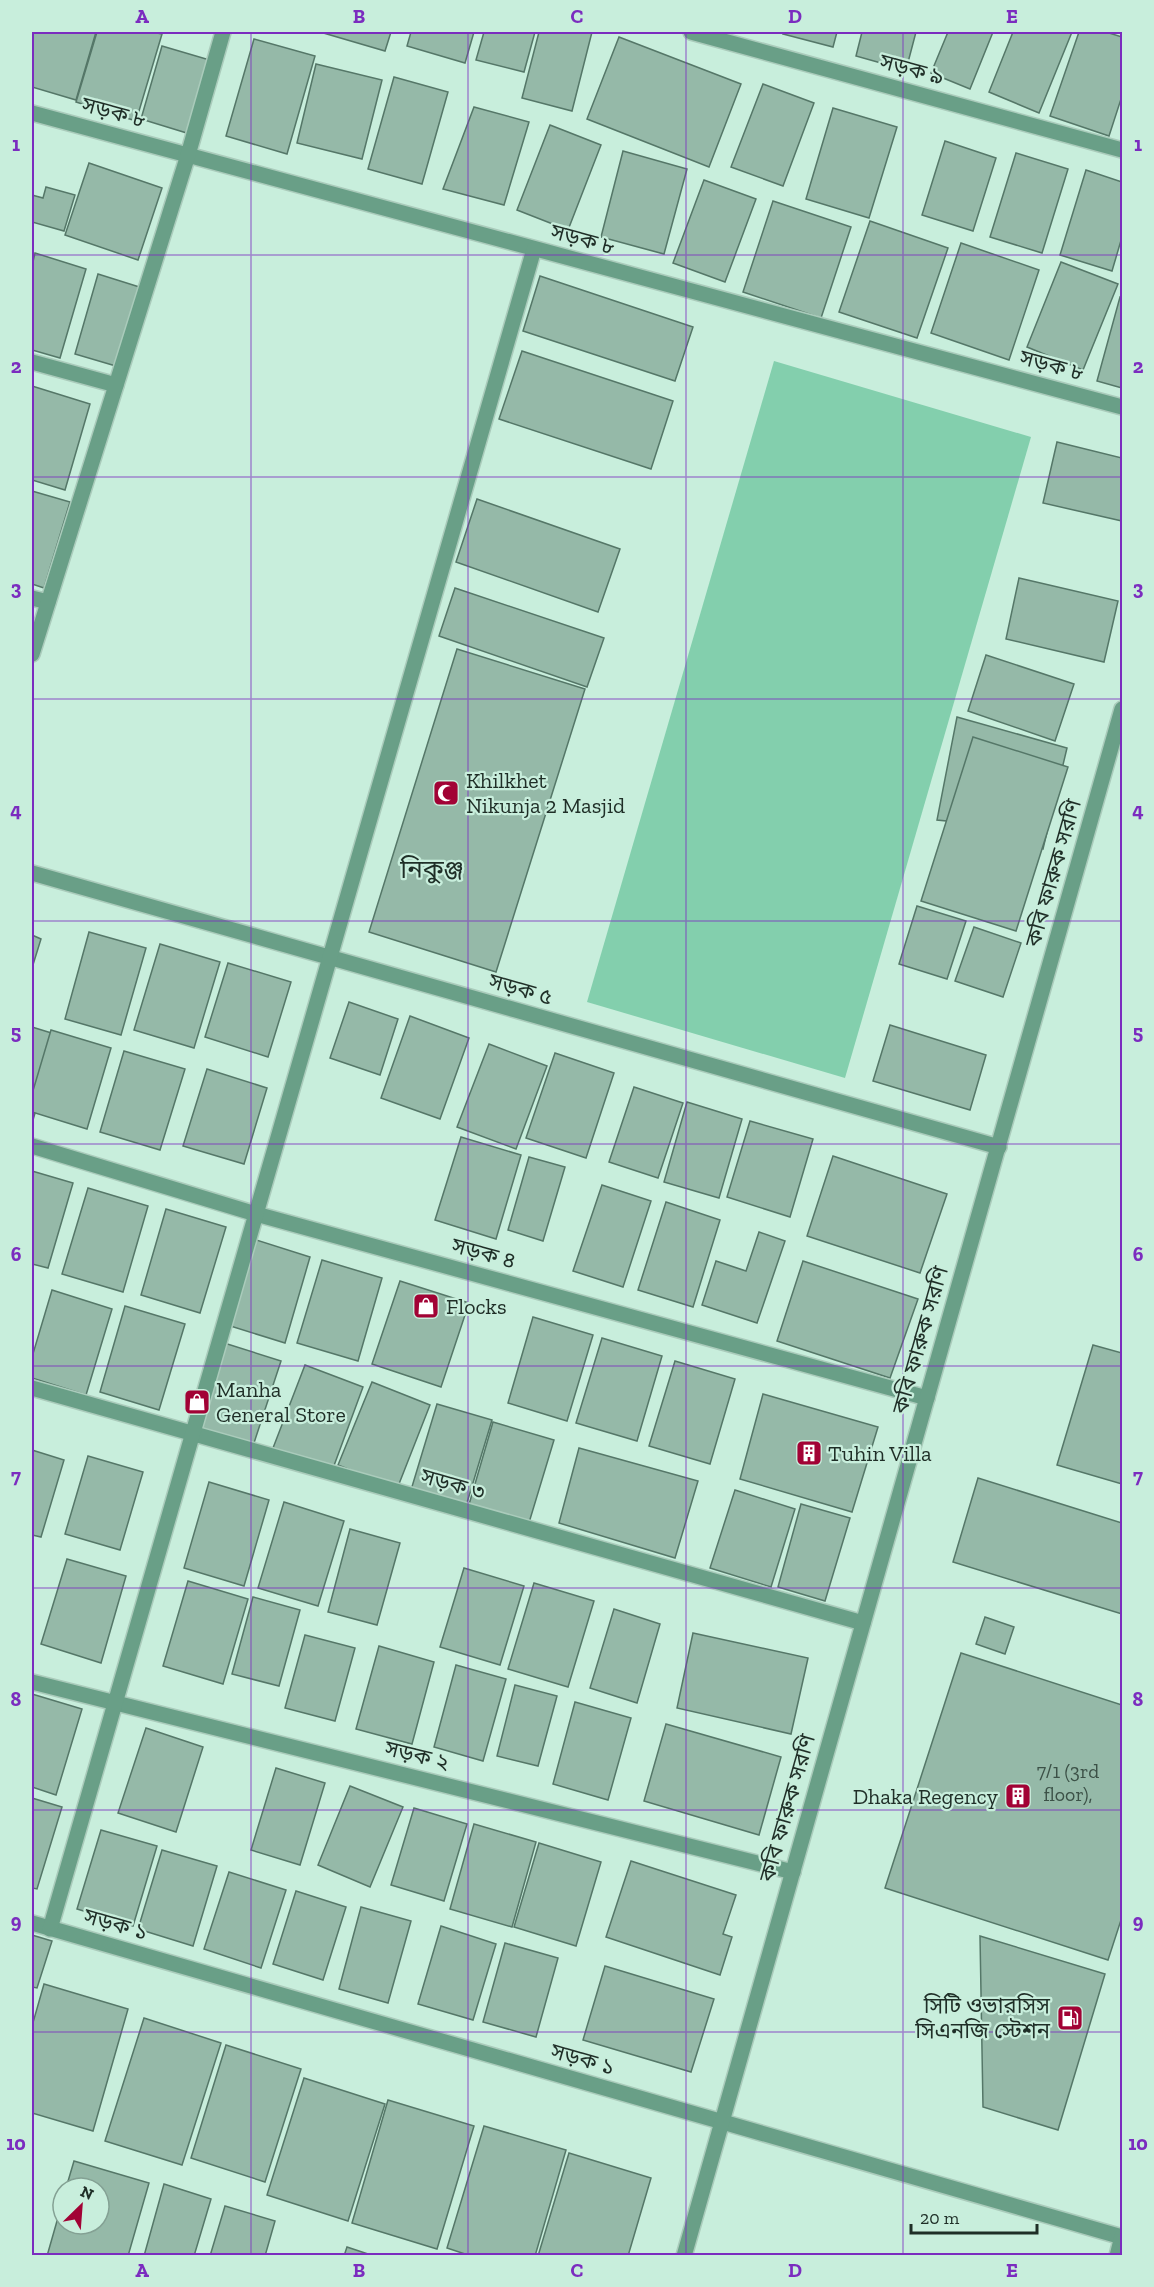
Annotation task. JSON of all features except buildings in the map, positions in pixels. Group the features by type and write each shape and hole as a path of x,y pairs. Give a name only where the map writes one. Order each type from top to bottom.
{"street":[{"path":"32,654 188,155 223,32"},
{"name":"সড়ক ৯","path":"691,32 1122,150"},
{"name":"সড়ক ৮","path":"32,113 1122,407"},
{"path":"50,1929 534,249"},
{"path":"32,362 116,385"},
{"path":"32,598 48,602"},
{"name":"কবি ফারুক সরণি","path":"684,2256 1122,709"},
{"name":"সড়ক ৫","path":"32,873 999,1147"},
{"name":"সড়ক ৪","path":"32,1146 256,1214 927,1398"},
{"name":"সড়ক ৩","path":"32,1388 863,1623"},
{"name":"সড়ক ২","path":"32,1682 793,1872"},
{"name":"সড়ক ১","path":"32,1923 1122,2236"},
{"path":"1118,2256 1122,2236"}],"green space":[{"path":"774,361 1031,437 845,1078 587,1002"}],"place":[{"name":"Khilkhet Nikunja 2 Masjid","path":"446,793"},
{"name":"Flocks","path":"426,1306"},
{"name":"Manha General Store","path":"197,1402"},
{"name":"Tuhin Villa","path":"809,1453"},
{"name":"Dhaka Regency","path":"1018,1796"},
{"name":"সিটি ওভারসিস সিএনজি স্টেশন","path":"1070,2018"}],"district":[{"name":"নিকুঞ্জ","path":"432,869"}]}
